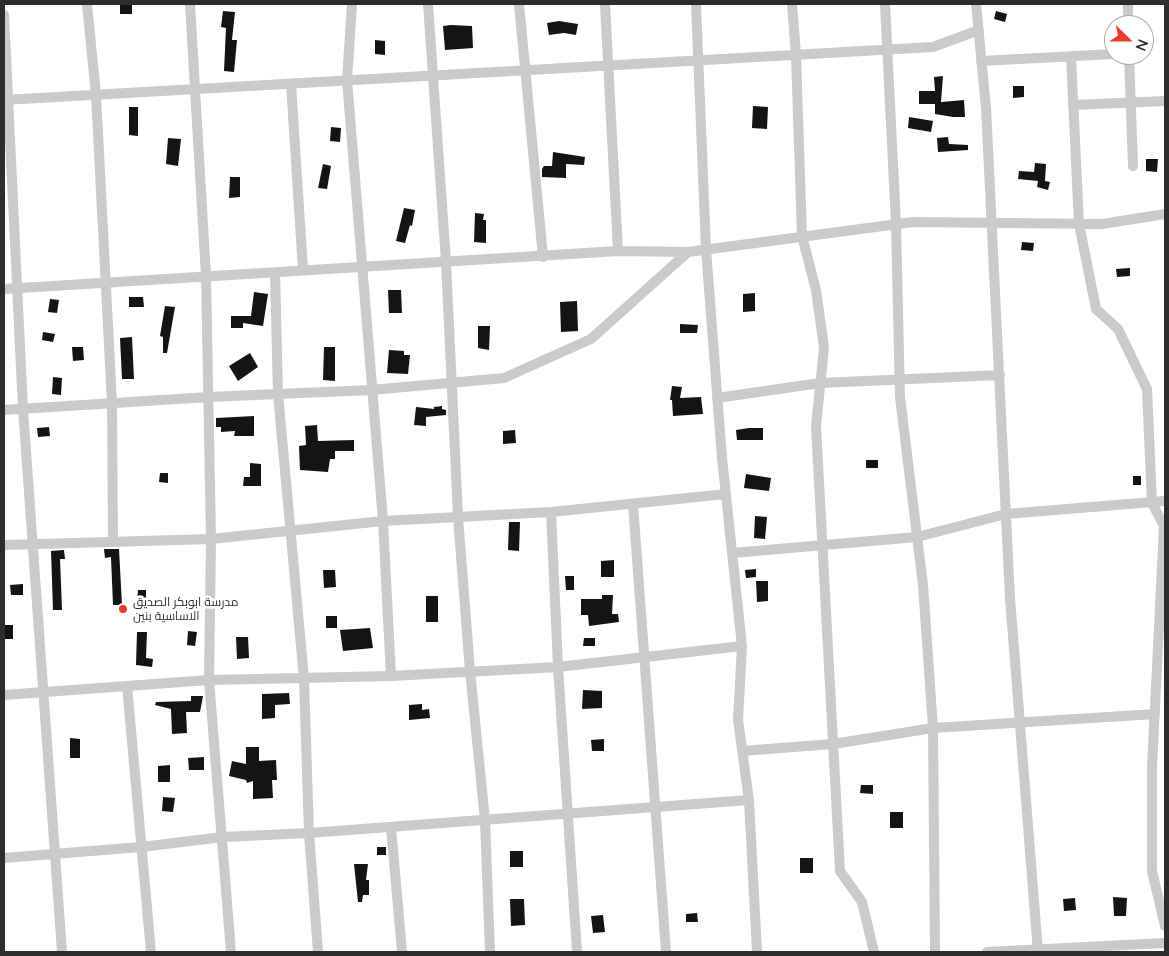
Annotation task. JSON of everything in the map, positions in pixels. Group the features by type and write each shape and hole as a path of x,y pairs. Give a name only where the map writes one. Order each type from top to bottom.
{"street":[{"path":"87,4 96,95 104,282 112,403 113,542"},
{"path":"190,4 206,276 211,539 209,680 231,952"},
{"path":"352,4 347,80 360,267 382,521 391,676"},
{"path":"428,4 446,262 458,517 470,671 485,820 490,952"},
{"path":"519,4 543,257"},
{"path":"606,4 618,251"},
{"path":"696,4 706,249 717,398 742,646 738,720 749,800 758,952"},
{"path":"792,4 796,55 802,236 816,290 824,348 816,426 840,871 862,902 874,952"},
{"path":"885,4 896,224 900,379 917,537 933,728 935,952"},
{"path":"976,4 992,222 1006,514 1038,951"},
{"path":"4,15 5,100 19,288 23,409 34,544 42,692 57,855 62,952"},
{"path":"5,100 933,47 979,30"},
{"path":"981,60 1104,54"},
{"path":"1070,56 1079,224 1096,309 1118,329 1147,389 1152,503 1164,526 1152,767 1152,871 1165,926"},
{"path":"1129,65 1133,166"},
{"path":"291,84 303,270"},
{"path":"1073,105 1165,101"},
{"path":"4,289 618,251 688,252 913,222 1102,224 1165,214"},
{"path":"4,410 208,397 371,390 504,378 591,339 688,252"},
{"path":"275,272 278,394 304,679 309,833 318,952"},
{"path":"717,398 820,383 1000,375"},
{"path":"4,546 211,539 382,521 551,512 726,494"},
{"path":"732,553 917,537 1006,514 1165,501"},
{"path":"633,504 666,952"},
{"path":"551,512 558,667 577,952"},
{"path":"4,695 209,680 391,676 558,667 742,646"},
{"path":"127,686 150,952"},
{"path":"742,751 833,744 933,728 1155,714"},
{"path":"4,858 141,847 223,837 309,833 749,800"},
{"path":"391,827 402,952"},
{"path":"987,952 1038,951 1165,943"}],"building":[{"path":"120,4 132,4 132,14 120,14"},
{"path":"223,11 235,12 232,40 237,40 234,72 224,71 226,28 221,27"},
{"path":"996,11 1007,14 1005,22 994,19"},
{"path":"559,21 578,24 576,35 564,33 549,35 547,23"},
{"path":"443,26 472,26 473,48 445,50"},
{"path":"375,40 385,41 385,55 375,54"},
{"path":"943,76 941,102 964,100 965,117 935,114 935,104 919,104 919,91 935,91 934,77"},
{"path":"1013,86 1024,86 1024,97 1013,98"},
{"path":"753,106 768,107 767,129 752,128"},
{"path":"129,107 138,107 138,136 129,135"},
{"path":"909,117 933,121 931,132 908,128"},
{"path":"331,127 341,128 340,142 330,141"},
{"path":"948,137 949,144 968,145 968,150 938,152 937,138"},
{"path":"168,138 181,139 178,166 166,164"},
{"path":"553,152 585,157 584,165 566,164 566,178 542,177 544,166 552,166"},
{"path":"1146,159 1158,159 1157,172 1146,171"},
{"path":"1035,163 1046,164 1045,181 1050,182 1048,190 1037,187 1038,181 1018,179 1019,171 1034,172"},
{"path":"323,164 331,166 327,189 318,188"},
{"path":"230,177 240,177 240,197 229,198"},
{"path":"404,208 415,210 412,226 410,225 405,243 396,241"},
{"path":"475,213 484,214 483,220 486,220 486,243 474,242"},
{"path":"1022,242 1034,243 1033,251 1021,250"},
{"path":"1130,268 1130,276 1117,277 1116,269"},
{"path":"388,290 401,290 402,313 389,313"},
{"path":"254,292 268,294 263,326 243,323 243,328 231,328 231,316 251,316"},
{"path":"755,293 755,311 743,312 743,294"},
{"path":"129,297 143,297 144,307 129,307"},
{"path":"50,299 59,300 57,313 48,312"},
{"path":"577,301 578,331 561,332 560,302"},
{"path":"165,306 175,307 167,353 163,353 163,337 160,336"},
{"path":"680,324 698,325 697,333 680,333"},
{"path":"478,326 490,326 489,350 478,348"},
{"path":"43,332 55,334 53,342 42,340"},
{"path":"132,337 134,379 122,379 120,338"},
{"path":"72,347 83,347 84,360 73,361"},
{"path":"324,347 335,347 335,381 323,380"},
{"path":"389,350 404,351 404,355 410,355 408,374 387,373"},
{"path":"250,353 258,367 238,381 229,366"},
{"path":"53,377 62,378 61,395 52,394"},
{"path":"672,386 682,387 680,398 701,397 703,414 673,416 672,400 670,400"},
{"path":"442,406 442,409 446,410 446,415 426,417 426,426 414,425 416,407 434,409 434,407"},
{"path":"254,416 254,436 234,436 235,431 221,432 221,427 216,427 216,418"},
{"path":"317,425 318,441 354,440 354,451 335,451 335,459 330,459 328,472 300,470 299,446 306,445 305,426"},
{"path":"49,427 50,436 38,437 37,428"},
{"path":"763,428 763,440 737,440 736,430"},
{"path":"515,430 516,443 503,444 503,431"},
{"path":"866,460 878,460 878,468 866,468"},
{"path":"250,463 261,464 261,486 243,486 244,477 250,477"},
{"path":"160,473 168,473 168,483 159,482"},
{"path":"746,474 771,478 769,491 744,488"},
{"path":"1133,476 1141,476 1141,485 1133,485"},
{"path":"755,516 767,517 765,539 754,538"},
{"path":"509,522 520,522 519,551 508,550"},
{"path":"104,549 119,549 122,605 113,605 111,557 105,558"},
{"path":"64,550 65,559 60,559 62,610 53,610 51,551"},
{"path":"614,560 614,577 601,577 601,561"},
{"path":"756,569 756,577 746,578 745,570"},
{"path":"323,570 335,570 336,587 324,588"},
{"path":"565,576 574,576 574,590 566,590"},
{"path":"756,581 768,581 768,601 757,602"},
{"path":"23,584 23,595 11,595 10,585"},
{"path":"138,590 146,590 146,602 137,602"},
{"path":"602,595 613,595 612,614 618,614 619,622 589,626 588,615 581,615 581,599 602,599"},
{"path":"426,596 438,596 438,622 426,622"},
{"path":"326,616 337,616 337,628 326,628"},
{"path":"4,625 13,625 13,639 4,639"},
{"path":"370,628 373,648 343,651 340,630"},
{"path":"188,631 197,632 195,646 187,645"},
{"path":"137,632 147,632 146,658 153,659 152,667 136,665"},
{"path":"236,637 248,637 249,658 237,659"},
{"path":"584,638 595,638 595,646 583,646"},
{"path":"583,690 602,691 602,708 582,709"},
{"path":"289,693 290,704 275,705 275,718 262,719 262,694"},
{"path":"191,696 203,696 200,712 186,712 187,733 172,734 171,709 155,705 156,702 191,701"},
{"path":"422,704 422,710 429,709 430,718 409,720 409,705"},
{"path":"70,738 80,739 80,758 70,758"},
{"path":"604,739 604,751 592,751 591,740"},
{"path":"246,747 259,747 259,761 276,760 277,780 272,780 273,798 253,799 253,781 247,783 246,780 229,776 232,761 246,764"},
{"path":"204,757 204,770 189,770 188,758"},
{"path":"170,765 170,782 158,782 158,766"},
{"path":"861,785 873,785 873,794 860,793"},
{"path":"163,797 175,798 173,812 162,811"},
{"path":"890,812 903,812 903,828 890,828"},
{"path":"377,847 386,847 386,855 377,855"},
{"path":"510,851 523,851 523,867 510,867"},
{"path":"800,858 813,858 813,873 800,873"},
{"path":"354,864 368,864 366,880 369,880 369,895 363,895 362,902 358,902"},
{"path":"1113,897 1127,898 1126,916 1114,916"},
{"path":"1075,898 1076,910 1064,911 1063,899"},
{"path":"510,899 524,899 525,925 511,926"},
{"path":"697,913 698,922 686,922 686,914"},
{"path":"603,915 605,932 593,933 591,916"}],"place":[{"name":"مدرسة ابوبكر الصديق الاساسية بنين","path":"123,609"}]}
